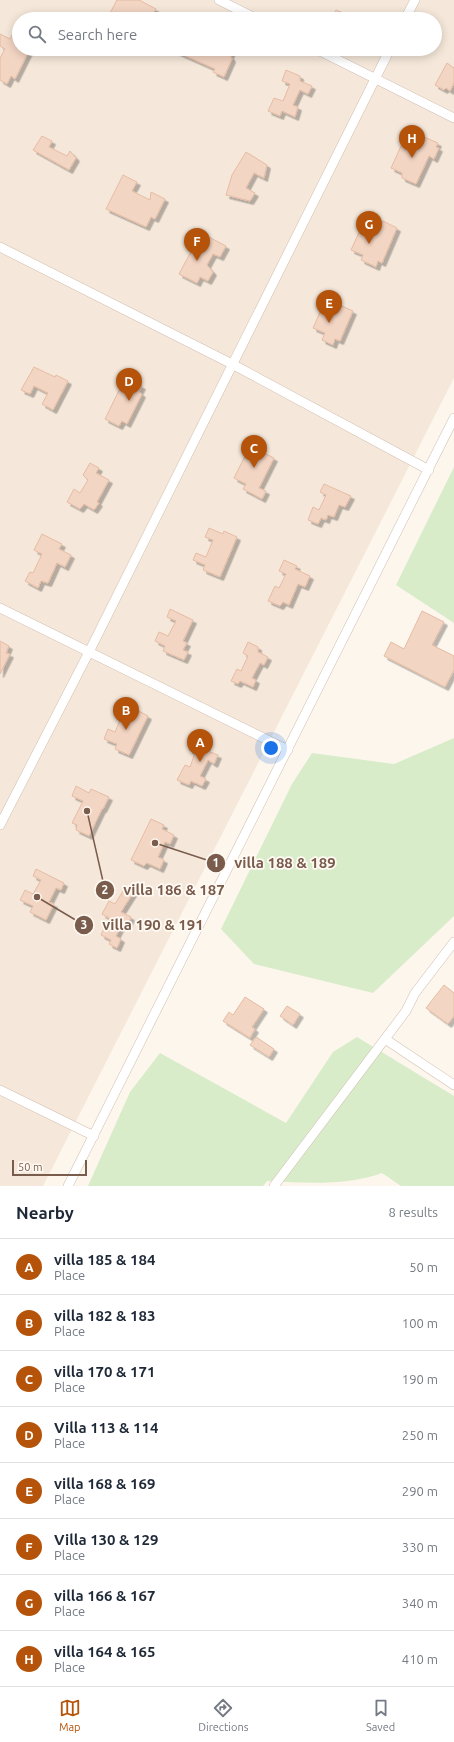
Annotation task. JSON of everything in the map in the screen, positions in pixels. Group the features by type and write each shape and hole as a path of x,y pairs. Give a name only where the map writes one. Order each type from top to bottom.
{"street":[{"path":"219,0 243,12"},
{"path":"409,12 415,0"},
{"path":"330,56 454,118"},
{"path":"0,825 89,652 386,56"},
{"path":"0,247 232,364 428,470"},
{"path":"68,1186 454,418"},
{"path":"0,608 288,750"},
{"path":"274,1186 406,1011 415,993 454,942"},
{"path":"385,1039 454,1085"},
{"path":"0,1090 94,1136"}],"shaded area":[{"path":"0,0 454,0 454,378 43,1186 0,1186"}],"green space":[{"path":"454,467 454,623 396,585"},
{"path":"454,738 454,916 373,993 254,964 221,929 292,784 312,753 394,764"},
{"path":"357,1037 454,1096 454,1186 401,1186 382,1173 354,1180 326,1183 267,1181 263,1186 88,1186 130,1092 160,1053 286,1123 333,1052"}],"building":[{"path":"117,0 139,0 156,9 154,12 111,12"},
{"path":"0,34 10,39 12,35 12,56 26,56 15,79 11,76 7,84 0,80 0,58 5,49 0,46"},
{"path":"186,56 230,56 232,59 224,77 213,72 215,69"},
{"path":"447,63 454,68 454,83 450,91 446,88 444,90 435,85"},
{"path":"286,70 300,76 300,81 312,86 308,94 300,90 293,105 298,107 295,117 282,111 280,116 268,111 274,98 283,101 290,84 282,81"},
{"path":"407,133 422,140 424,137 438,143 436,147 439,148 434,159 429,156 416,184 402,178 402,173 391,168"},
{"path":"42,136 52,141 49,147 67,156 70,151 76,158 69,170 33,150"},
{"path":"246,152 267,165 264,178 254,173 246,188 255,193 250,201 226,195 232,175"},
{"path":"123,175 137,182 132,191 150,200 151,192 165,199 155,219 151,217 146,227 106,209"},
{"path":"366,217 381,224 383,221 397,228 382,263 378,261 376,267 361,260 363,255 351,250"},
{"path":"201,233 226,246 220,257 213,254 207,265 213,272 208,281 200,277 197,283 179,274"},
{"path":"326,299 353,311 340,341 335,339 333,345 322,340 325,333 313,328"},
{"path":"34,367 55,377 56,375 68,381 53,410 42,404 48,393 34,386 30,394 21,390"},
{"path":"125,378 142,386 139,392 142,394 127,424 122,421 119,426 105,419"},
{"path":"250,446 274,458 259,488 266,491 262,499 243,489 246,484 234,478"},
{"path":"90,463 99,468 96,473 109,480 97,502 99,503 94,510 84,504 80,509 67,502 74,489 80,493 88,480 83,475"},
{"path":"324,484 351,496 345,507 339,505 334,517 328,515 326,520 321,518 318,524 308,520 313,507 319,510 326,495 320,492"},
{"path":"209,528 223,534 224,531 237,537 220,577 203,570 205,565 193,560 196,553 206,557 213,540 205,537"},
{"path":"42,534 62,544 59,549 71,555 65,567 57,563 48,583 41,581 38,588 25,581 30,572 33,573 42,554 34,550"},
{"path":"284,560 297,566 295,569 310,576 305,587 298,584 289,605 283,602 280,606 268,601 275,586 279,588 286,574 279,571"},
{"path":"170,609 193,620 183,641 187,643 183,650 188,652 184,660 163,651 165,646 155,641 159,632 168,636 176,621 167,617"},
{"path":"422,611 444,622 432,645 454,656 454,670 445,687 384,656 391,642 404,649"},
{"path":"0,641 9,646 6,653 10,654 0,674"},
{"path":"248,642 258,647 258,652 268,657 264,665 260,663 252,678 256,680 253,687 240,681 238,684 231,681 237,669 241,671 248,656 243,653"},
{"path":"120,706 133,712 135,709 148,716 129,755 115,749 117,744 104,739 108,729 115,732 121,718 115,715"},
{"path":"195,739 207,745 205,750 218,755 214,764 208,760 200,776 206,779 202,786 191,781 189,785 177,780 185,765 190,767 195,753 189,750"},
{"path":"76,786 89,793 91,789 109,797 89,836 76,830 77,825 72,823 83,801 72,796"},
{"path":"151,819 164,825 162,829 174,835 170,844 165,842 158,857 164,860 160,869 147,863 144,866 131,860"},
{"path":"36,869 64,883 61,890 56,888 49,902 54,904 46,920 30,912 33,906 20,900 25,890 33,894 41,880 33,876"},
{"path":"125,888 133,893 121,912 131,917 128,924 123,922 116,936 121,939 117,948 109,944 111,940 101,935 109,918 102,914 109,901 115,904"},
{"path":"444,985 454,993 454,1016 448,1024 426,1008"},
{"path":"245,997 264,1009 252,1027 255,1029 250,1038 223,1021 229,1012 233,1015"},
{"path":"287,1006 300,1014 293,1025 280,1016"},
{"path":"256,1037 274,1049 269,1057 250,1045"}],"place":[{"name":"villa 164 & 165","path":"412,158"},
{"name":"villa 166 & 167","path":"369,244"},
{"name":"Villa 130 & 129","path":"197,261"},
{"name":"villa 168 & 169","path":"329,323"},
{"name":"Villa 113 & 114","path":"129,401"},
{"name":"villa 170 & 171","path":"254,468"},
{"name":"villa 182 & 183","path":"126,730"},
{"name":"villa 185 & 184","path":"200,762"},
{"name":"villa 186 & 187","path":"87,811"},
{"name":"villa 188 & 189","path":"155,843"},
{"name":"villa 190 & 191","path":"37,897"}]}
